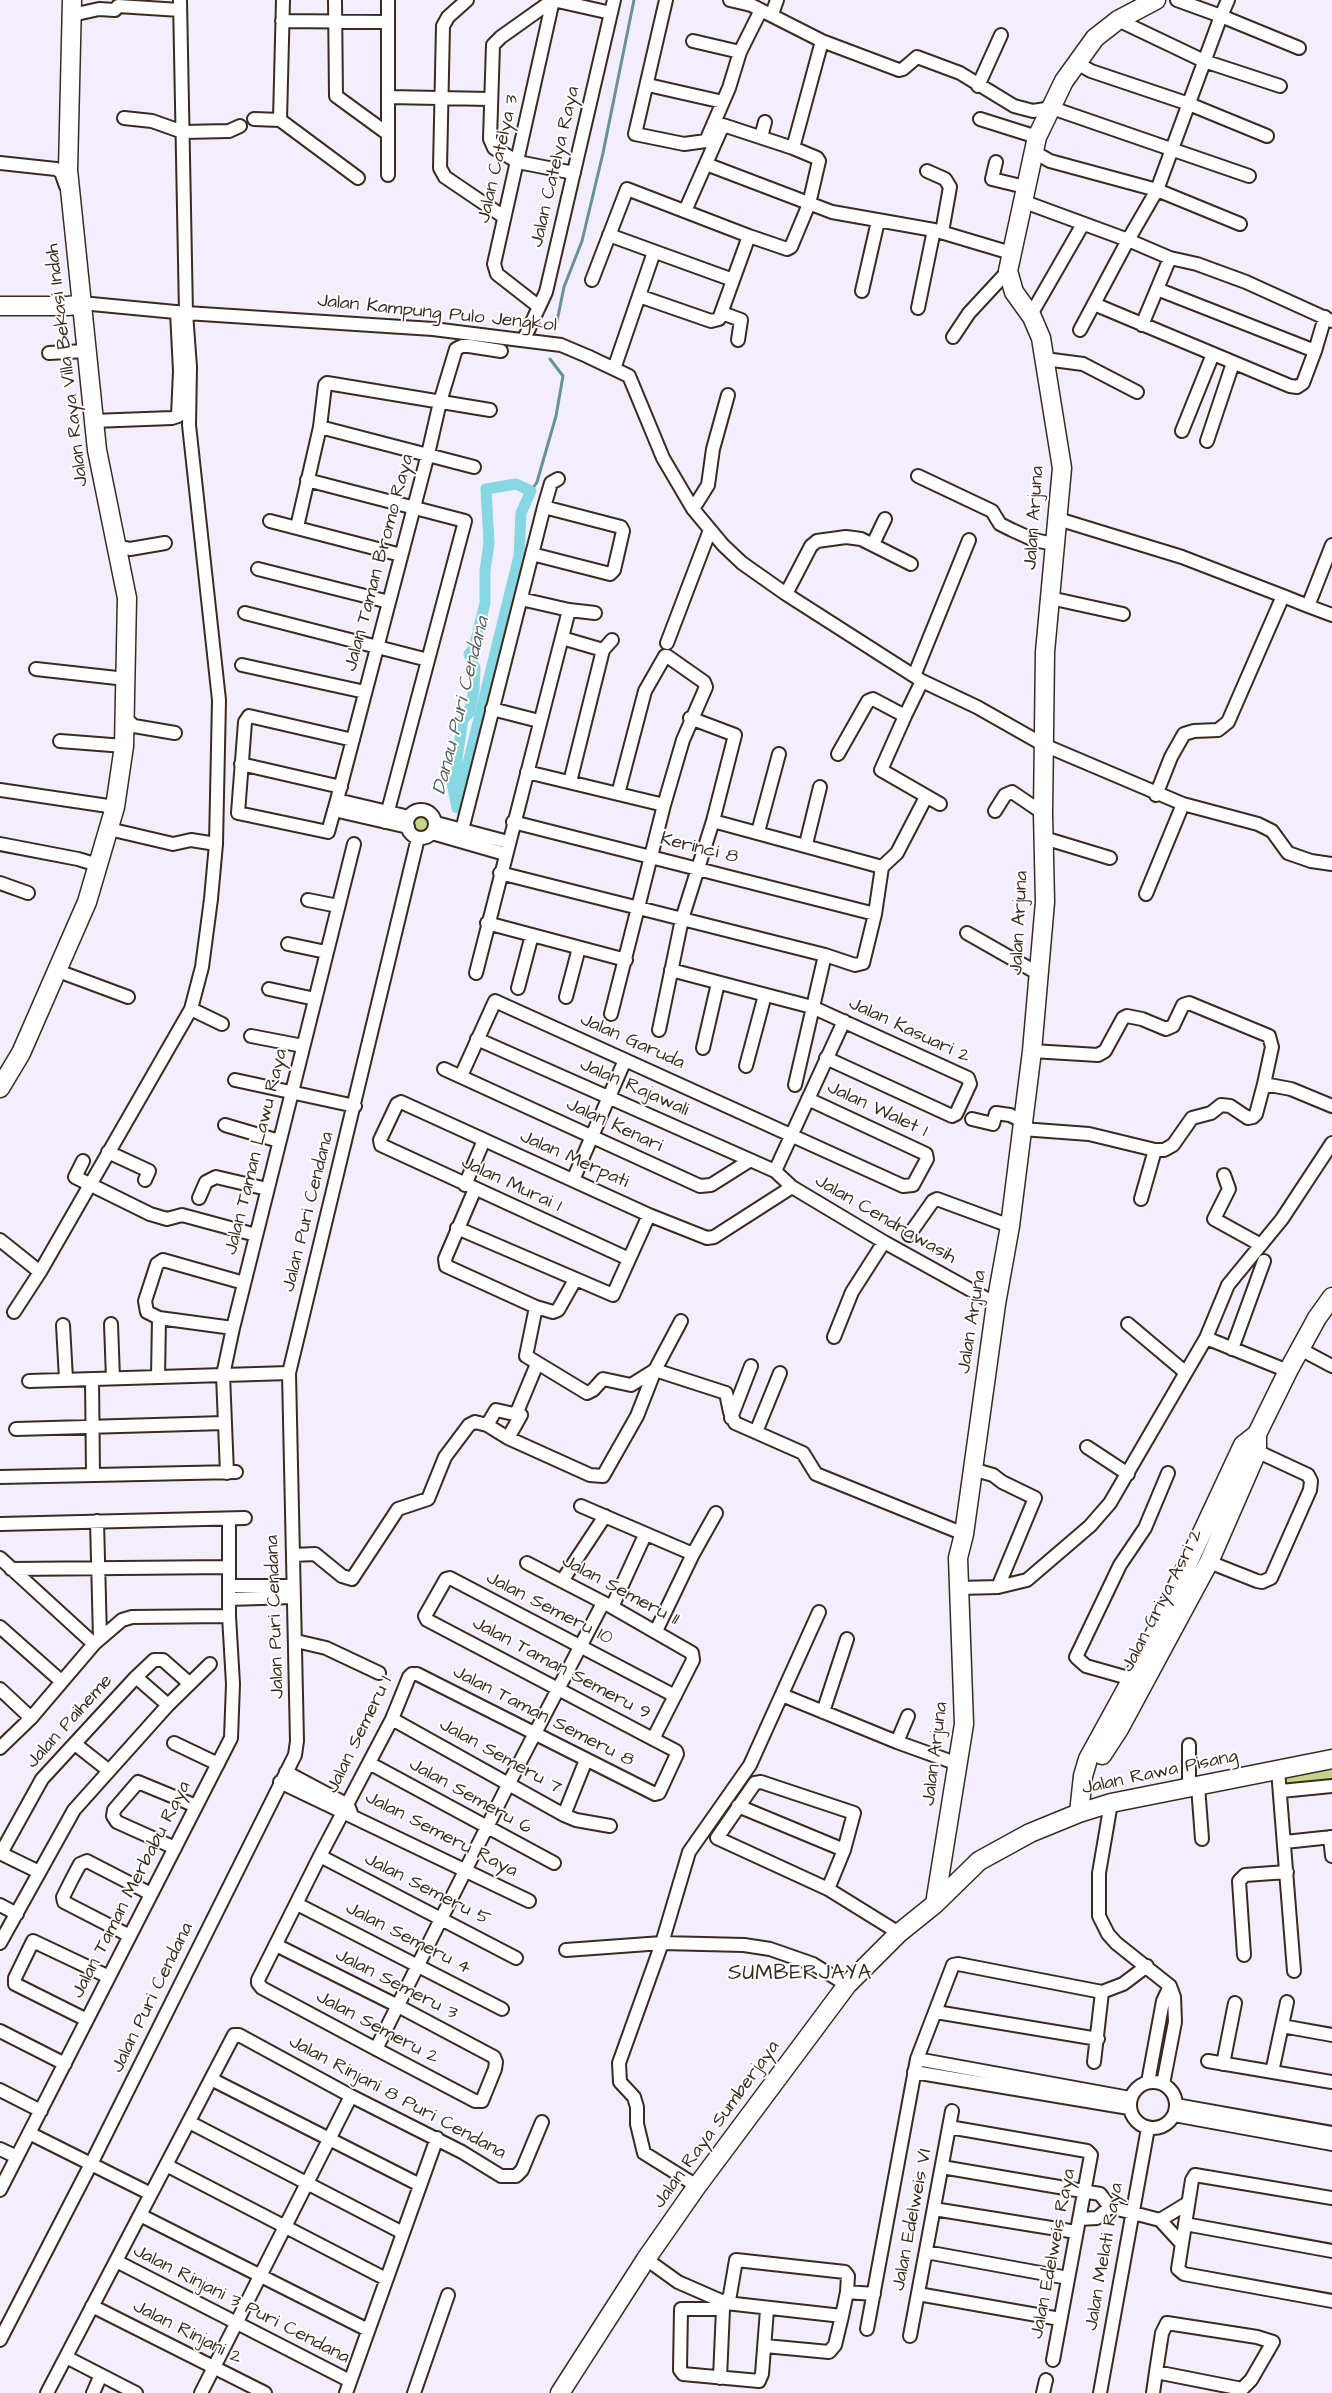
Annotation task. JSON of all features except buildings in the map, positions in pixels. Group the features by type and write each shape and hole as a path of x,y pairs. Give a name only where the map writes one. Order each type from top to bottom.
{"street":[{"path":"280,120 283,0"},
{"path":"336,0 336,96 388,134"},
{"path":"388,0 388,175"},
{"path":"467,0 448,17 443,26 442,174 504,217"},
{"path":"574,173 518,162 491,144 490,99 494,43 553,0 611,13"},
{"name":"Jalan Catelya 3","path":"538,306 495,270 494,264 553,0"},
{"name":"Jalan Catelya Raya","path":"524,340 546,292 614,0"},
{"path":"666,0 648,85 635,134 684,144 706,141 723,102 740,52 766,12 777,0"},
{"path":"730,0 766,12 822,41 898,70 903,69 917,57 960,73 978,86 1014,106 1033,111 1052,108 1173,148 1248,176"},
{"name":"Jalan Arjuna","path":"935,1904 964,1724 965,1698 958,1558 964,1534 996,1304 1010,1226 1032,1051 1045,902 1043,813 1045,652 1062,468 1041,338 1032,317 1014,292 1008,272 1035,145 1064,81 1075,62 1095,38 1118,20 1156,0"},
{"path":"1177,0 1299,48"},
{"path":"1080,330 1157,190 1220,16 1228,0"},
{"path":"72,8 115,10 118,6 180,5 183,132 180,407 178,416 172,418 93,420"},
{"name":"Jalan Raya Villa Bekasi Indah","path":"0,1088 21,1053 87,902 115,807 124,746 127,598 100,468 93,420 68,170 72,8"},
{"path":"1118,20 1204,60 1280,86"},
{"path":"282,21 388,22"},
{"path":"978,86 1001,35"},
{"path":"693,41 740,52"},
{"path":"793,148 822,41"},
{"path":"1075,62 1091,71 1189,104 1267,136"},
{"path":"648,85 723,102"},
{"path":"388,97 490,99"},
{"path":"124,118 152,121 183,132 229,131 240,126"},
{"path":"254,119 280,120 358,178"},
{"path":"980,119 1035,145 1050,160 1157,190 1240,224"},
{"path":"761,137 765,122"},
{"path":"592,280 627,189 749,236 789,248 809,204 819,161 793,148 723,126 685,211"},
{"path":"996,162 992,179 1083,224 1170,258 1197,264 1246,282 1328,319 1303,383 1290,386 1094,304"},
{"path":"0,163 49,167 61,172 72,215"},
{"path":"706,164 809,204 878,221 938,231 1011,252"},
{"path":"918,308 950,187 945,179 927,171"},
{"path":"862,291 878,221"},
{"path":"1032,317 1033,311 1083,224"},
{"path":"609,235 733,280"},
{"path":"639,296 711,321 719,319 749,236"},
{"path":"616,363 654,252"},
{"path":"1142,325 1170,258"},
{"path":"953,337 969,313 1008,272"},
{"path":"1158,289 1316,351"},
{"path":"0,306 67,306 78,305 81,301"},
{"name":"Jalan Kampung Pulo Jengkol","path":"81,301 182,313 392,325 562,345 629,376 663,458 693,509 710,530 742,563 786,594 918,679 977,707 1044,745 1183,804 1258,824 1272,831 1288,853 1311,861 1332,864"},
{"path":"14,1312 40,1272 192,1008 202,967 216,844 219,684 205,587 189,425 190,367 182,313"},
{"path":"722,313 741,320 738,340"},
{"name":"Jalan Taman Bromo Raya","path":"241,764 238,813 328,832 414,508 440,402 458,347 469,346 501,351"},
{"path":"49,354 85,351"},
{"path":"1182,431 1213,354"},
{"path":"1045,360 1083,364 1138,392"},
{"path":"1207,441 1233,363"},
{"path":"297,527 320,427 326,384 330,382 490,410"},
{"path":"693,509 708,485 713,449 728,395"},
{"path":"172,418 189,425"},
{"path":"320,427 474,467"},
{"path":"918,476 992,511 1000,524 1034,540 1054,544"},
{"path":"462,830 544,506 551,483 558,479"},
{"path":"307,480 464,521 386,817"},
{"path":"532,554 610,574 614,570 623,531 621,527 544,506"},
{"path":"1058,519 1182,557 1332,615"},
{"path":"270,520 401,554"},
{"path":"873,544 885,520"},
{"path":"667,643 710,530"},
{"path":"786,594 813,542 846,537 873,544 911,564"},
{"path":"940,804 881,770 904,716 969,540"},
{"path":"117,546 130,549 165,543"},
{"path":"1308,606 1332,545"},
{"path":"258,569 389,602"},
{"path":"1156,794 1171,757 1184,734 1194,731 1218,730 1228,722 1283,596"},
{"path":"1050,598 1123,614"},
{"path":"520,599 568,610 595,613"},
{"path":"476,973 487,923 568,610"},
{"path":"245,613 428,660"},
{"path":"562,638 603,650"},
{"path":"570,782 603,650 612,640"},
{"path":"611,1014 664,806 690,718 706,687 693,670 665,656 645,691 618,794"},
{"path":"242,666 365,692"},
{"path":"36,669 126,679"},
{"path":"838,754 870,699 904,716"},
{"path":"492,709 539,721"},
{"path":"341,787 241,764 246,719 251,715 353,740"},
{"path":"125,718 134,726 175,733"},
{"path":"659,1030 682,919 696,869 713,821 734,734 690,718"},
{"path":"60,741 124,746"},
{"path":"758,832 779,754"},
{"path":"526,772 664,806"},
{"path":"806,844 820,787"},
{"path":"0,790 115,807"},
{"path":"995,811 1006,795 1012,792 1043,813"},
{"path":"500,873 861,965 864,960 875,914 882,867 897,853 926,797"},
{"path":"1146,894 1183,804"},
{"path":"336,805 408,822"},
{"path":"424,810 432,815 434,828 426,838 418,838 411,834 408,822 416,811 424,810"},
{"path":"713,821 806,844 882,867"},
{"name":"Kerinci 8","path":"514,822 875,914"},
{"path":"434,828 462,830 507,848"},
{"path":"434,828 507,848"},
{"path":"109,829 173,844 191,840 216,844"},
{"name":"Jalan Puri Cendana","path":"0,2340 91,2164 295,1754 297,1741 296,1640 293,1591 289,1373 355,1106 418,838"},
{"path":"1044,838 1110,858"},
{"path":"0,844 78,859 98,865"},
{"name":"Jalan Taman Lawu Raya","path":"0,1477 231,1473 225,1423 223,1375 232,1328 354,844"},
{"path":"0,883 28,893"},
{"path":"308,900 338,906"},
{"path":"487,923 626,960"},
{"path":"966,934 1039,974"},
{"path":"518,988 532,935"},
{"path":"288,944 326,952"},
{"path":"566,997 579,948"},
{"path":"795,1085 825,955"},
{"name":"Jalan Kasuari 2","path":"672,970 812,1007 968,1078 970,1084 956,1114 952,1116 826,1058"},
{"path":"58,971 128,997"},
{"path":"703,1048 718,983"},
{"path":"269,989 315,999"},
{"path":"746,1066 765,995"},
{"name":"Jalan Garuda","path":"478,1039 495,1001 906,1187 913,1185 928,1157"},
{"path":"972,1119 993,1124 996,1114 1010,1115 1022,1125 1089,1134 1155,1150 1170,1148 1192,1118 1211,1113 1221,1105 1230,1106 1248,1118 1253,1117 1256,1114 1272,1047 1269,1036 1189,1003 1183,1005 1173,1026 1166,1029 1142,1019 1127,1016 1123,1018 1105,1051 1098,1055 1032,1051"},
{"path":"192,1008 222,1024"},
{"path":"792,1188 775,1171 844,1021"},
{"path":"251,1036 303,1046"},
{"path":"461,1076 478,1039"},
{"name":"Jalan Rajawali","path":"478,1039 775,1171"},
{"path":"573,1180 625,1060"},
{"name":"Jalan Kenari","path":"444,1069 700,1186 711,1185 749,1161"},
{"path":"235,1080 291,1094 355,1106"},
{"path":"1264,1084 1291,1089 1332,1106"},
{"name":"Jalan Walet 1","path":"808,1099 926,1154 928,1157"},
{"name":"Jalan Merpati","path":"380,1143 397,1104 400,1102 649,1215"},
{"path":"225,1125 279,1141"},
{"path":"484,1140 457,1228 445,1260 446,1266 536,1308 557,1311 575,1280"},
{"name":"Jalan Murai 1","path":"380,1143 470,1187 629,1259"},
{"path":"959,1588 998,1587 1021,1583 1034,1576 1090,1526 1110,1503 1206,1338 1228,1285 1282,1219 1332,1143"},
{"path":"1141,1199 1155,1150"},
{"path":"108,1152 149,1171 145,1180"},
{"path":"83,1161 75,1177 165,1219 180,1214 256,1235"},
{"path":"1224,1175 1229,1189 1214,1218 1261,1245"},
{"path":"198,1198 206,1182 216,1177 267,1188"},
{"name":"Jalan Cendrawasih","path":"649,1215 711,1238 792,1188 996,1304"},
{"path":"910,1235 932,1201 938,1199 1010,1226"},
{"path":"457,1228 613,1295 649,1215"},
{"path":"0,1240 40,1272"},
{"path":"834,1337 852,1292 884,1242"},
{"path":"232,1328 159,1318 145,1309 145,1301 157,1264 163,1260 244,1283"},
{"path":"1232,1349 1264,1261"},
{"name":"Jalan Griya Asri 2","path":"1083,1776 1096,1764 1114,1737 1252,1443 1300,1348 1332,1297"},
{"path":"536,1308 526,1354 537,1364 587,1393 593,1390 603,1379 630,1385 655,1370 721,1390 728,1396 732,1418 735,1423 803,1453 816,1474 964,1534"},
{"path":"158,1377 159,1318"},
{"path":"293,1554 315,1554 342,1576 352,1579 398,1509 428,1499 445,1457 469,1425 475,1422 487,1425 508,1438 590,1475 602,1476 637,1416 655,1370 681,1321"},
{"path":"111,1324 113,1378"},
{"path":"1128,1324 1185,1372"},
{"path":"63,1325 66,1380"},
{"path":"1206,1338 1288,1371"},
{"path":"1300,1348 1332,1366"},
{"path":"517,1412 537,1364"},
{"path":"732,1418 751,1366"},
{"path":"29,1380 289,1373"},
{"path":"756,1432 780,1374"},
{"path":"92,1379 94,1475"},
{"path":"487,1425 496,1410 514,1414 517,1412"},
{"path":"508,1438 521,1415 517,1412"},
{"path":"16,1428 93,1428 225,1423"},
{"path":"1209,1562 1257,1581 1267,1580 1274,1574 1310,1490 1311,1480 1305,1473 1252,1443"},
{"name":"Jalan Griya Asri 2","path":"1079,1813 1083,1776 1088,1759 1132,1680 1151,1658 1209,1562 1252,1443"},
{"path":"1087,1447 1128,1474"},
{"path":"972,1469 993,1475 1002,1482 1034,1498 998,1587"},
{"path":"1132,1680 1086,1666 1076,1657 1120,1565 1145,1528 1168,1473"},
{"path":"582,1506 692,1554"},
{"path":"656,1631 692,1554 716,1513"},
{"path":"562,1582 605,1516"},
{"path":"0,1524 245,1518"},
{"name":"Jalan Taman Merbabu Raya","path":"0,2190 232,1738 233,1684 229,1616 229,1519"},
{"path":"97,1521 97,1641"},
{"path":"376,2049 580,1645 607,1605 645,1535"},
{"path":"0,1558 97,1641"},
{"name":"Jalan Semeru 11","path":"527,1563 656,1631 693,1654 693,1660 675,1696"},
{"path":"11,1569 229,1568"},
{"name":"Jalan Semeru 10","path":"425,1618 448,1578 675,1696"},
{"path":"229,1592 293,1591"},
{"path":"697,2186 644,2153 637,2124 637,2107 634,2097 620,2082 618,2074 619,2063 662,1943 689,1852 750,1765 819,1612"},
{"path":"0,1748 31,1718 97,1641 122,1620 132,1617 229,1616"},
{"name":"Jalan Taman Semeru 9","path":"425,1618 676,1751 677,1754 656,1794"},
{"path":"0,1628 61,1682"},
{"path":"822,1712 847,1639"},
{"path":"296,1640 326,1648 379,1673"},
{"name":"Jalan Paiheme","path":"1,1853 38,1786 136,1677 154,1660 161,1659 189,1683"},
{"path":"0,1943 74,1810 168,1705 210,1664"},
{"name":"Jalan Semeru 1","path":"320,1856 347,1811 412,1674"},
{"name":"Jalan Taman Semeru 8","path":"412,1674 656,1794"},
{"path":"136,1677 168,1705"},
{"path":"0,1689 31,1718"},
{"path":"782,1695 897,1742 958,1764"},
{"path":"653,1739 675,1696"},
{"path":"897,1742 908,1716"},
{"name":"Jalan Semeru 7","path":"392,1719 564,1815 586,1760"},
{"path":"174,1743 218,1764"},
{"path":"75,1744 108,1770"},
{"path":"1189,1745 1193,1787 1202,1839"},
{"name":"Jalan Rawa Pisang","path":"935,1904 979,1861 1030,1833 1079,1813 1111,1803 1332,1759"},
{"name":"Jalan Semeru 6","path":"370,1763 487,1828 554,1862"},
{"path":"1278,1770 1294,1971"},
{"name":"Jalan Semeru Raya","path":"283,1777 465,1872 529,1901"},
{"path":"175,1848 116,1821 114,1810 135,1783 140,1782 196,1806"},
{"path":"828,1889 855,1817 851,1810 758,1782 753,1784 717,1838 828,1889 898,1933"},
{"path":"1281,1791 1332,1786"},
{"path":"1111,1803 1099,1874 1099,1916 1108,1934 1116,1942 1170,1986 1176,2010 1163,2084"},
{"path":"738,1806 844,1850"},
{"path":"564,1815 576,1820 610,1826"},
{"path":"1285,1842 1331,1837 1332,1856"},
{"path":"1,1853 39,1872"},
{"name":"Jalan Semeru 2","path":"320,1856 258,1980 260,1987 475,2101 483,2099 496,2062"},
{"name":"Jalan Semeru 5","path":"320,1856 516,1958"},
{"path":"130,1936 64,1901 72,1879 80,1864 87,1862 151,1894"},
{"path":"1244,1955 1239,1881 1245,1875 1287,1872"},
{"name":"Jalan Semeru 4","path":"297,1904 418,1964 502,2009"},
{"name":"Jalan Raya Sumberjaya","path":"560,2393 646,2259 697,2186 847,1985 898,1933 935,1904"},
{"path":"0,1905 17,1914"},
{"path":"87,2020 15,1984 15,1978 34,1942 109,1977"},
{"path":"566,1950 662,1943 744,1945 770,1949 813,1964 847,1985"},
{"name":"Jalan Semeru 3","path":"276,1945 494,2057 496,2062"},
{"path":"867,2328 917,2059 950,1970 955,1964 1102,1992 1123,1984 1147,1966"},
{"path":"1148,2082 1163,2001 1170,1986"},
{"path":"1094,2062 1102,1992"},
{"path":"1272,2072 1287,2002"},
{"path":"1223,2064 1235,2003"},
{"path":"936,2012 1098,2039"},
{"path":"1282,2026 1332,2035"},
{"path":"0,2032 65,2064"},
{"name":"Jalan Rinjani 8 Puri Cendana","path":"211,2079 234,2035 238,2035 351,2096 437,2138 501,2176 516,2176 522,2170 542,2122"},
{"path":"917,2059 1130,2103"},
{"path":"1208,2061 1332,2082"},
{"path":"914,2072 1130,2103"},
{"path":"47,2393 211,2079 420,2185"},
{"path":"1148,2082 1163,2084 1170,2089 1175,2110 1163,2125 1148,2128 1136,2121 1130,2103 1137,2087 1148,2082"},
{"path":"0,2090 41,2111"},
{"path":"201,2393 351,2096"},
{"path":"1175,2110 1332,2133"},
{"path":"1175,2110 1332,2144"},
{"name":"Jalan Edelweis VI","path":"910,2336 952,2111"},
{"path":"189,2122 403,2233"},
{"name":"Jalan Edelweis Raya","path":"949,2128 1087,2151 1090,2154 1053,2360"},
{"name":"Jalan Melati Raya","path":"1100,2393 1148,2128"},
{"path":"29,2133 151,2194"},
{"path":"348,2387 437,2138"},
{"path":"0,2149 17,2157"},
{"path":"166,2165 386,2279"},
{"path":"942,2167 1085,2190 1101,2195 1110,2207 1160,2220 1182,2244"},
{"path":"1332,2198 1198,2175 1192,2178 1178,2268 1184,2274 1332,2301"},
{"path":"1160,2220 1188,2203"},
{"path":"1079,2219 1097,2218 1110,2207"},
{"path":"934,2209 1076,2232"},
{"path":"140,2215 368,2330"},
{"path":"1185,2224 1332,2251"},
{"path":"926,2252 1068,2278"},
{"path":"646,2259 678,2282 725,2306"},
{"path":"720,2378 725,2306 730,2295 736,2260 845,2272 848,2276 848,2292 835,2345 829,2352 765,2346"},
{"name":"Jalan Rinjani 3 Puri Cendana","path":"116,2262 236,2323 348,2387"},
{"path":"848,2292 874,2294"},
{"path":"414,2393 448,2294"},
{"path":"918,2294 1060,2319"},
{"name":"Jalan Rinjani 2","path":"92,2306 265,2393"},
{"path":"767,2310 762,2374 759,2381 686,2375 680,2370 681,2308 725,2306 842,2316"},
{"path":"1153,2393 1156,2372 1164,2327 1170,2322 1271,2340 1272,2346 1251,2380 1239,2389 1156,2372"},
{"path":"66,2357 136,2393"},
{"path":"94,2393 101,2375"},
{"path":"1043,2393 1046,2380"}],"green space":[{"path":"421,811 430,815 434,824 430,833 421,837 412,833 408,824 412,815"},
{"path":"1332,1759 1332,1786 1281,1791 1278,1770"}],"waterway":[{"path":"555,331 564,287 582,241 603,153 634,0"},
{"path":"501,487 516,484 531,491 537,482 556,416 563,376 550,359"},
{"name":"Danau Puri Cendana","path":"516,484 531,491 521,513 519,556 457,808 452,782 457,778 457,758 463,719 469,713 474,690 475,668 469,654 474,648 485,603 485,571 489,543 486,489 516,484"}],"district":[{"name":"SUMBERJAYA","path":"800,1975"}]}
